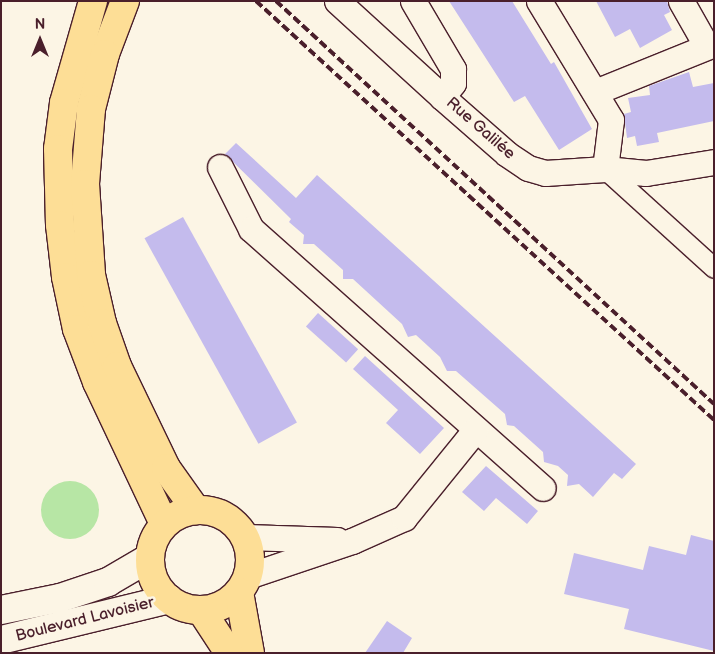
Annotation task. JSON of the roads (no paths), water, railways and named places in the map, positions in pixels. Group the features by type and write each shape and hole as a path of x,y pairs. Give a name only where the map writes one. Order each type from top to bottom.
{"main road":[{"path":"93,2 64,103 58,149 60,225 66,277 77,329 97,382 164,524"},
{"path":"122,8 91,109 85,184 91,275 102,323 118,366 166,468 196,510"},
{"path":"244,584 222,605 201,610 184,608 168,600 154,581 149,558 153,540 164,524 179,514 196,510 217,512 234,522 246,537 251,557 244,584 250,653"},
{"path":"201,610 229,653"}],"street":[{"path":"337,1 442,97"},
{"name":"Rue Galilée","path":"413,1 452,69 452,83 442,97 507,154 528,168 545,173 605,169 646,173 714,162"},
{"path":"539,1 611,120 605,169 714,268"},
{"path":"595,92 710,44 681,1"},
{"path":"220,167 251,229 543,488"},
{"path":"244,584 404,518 476,429"},
{"path":"246,537 352,541"},
{"name":"Boulevard Lavoisier","path":"1,610 60,598 108,582 149,558"},
{"name":"Boulevard Lavoisier","path":"1,639 168,600"}],"railway":[{"path":"256,1 714,420"},
{"path":"276,1 714,404"}]}
